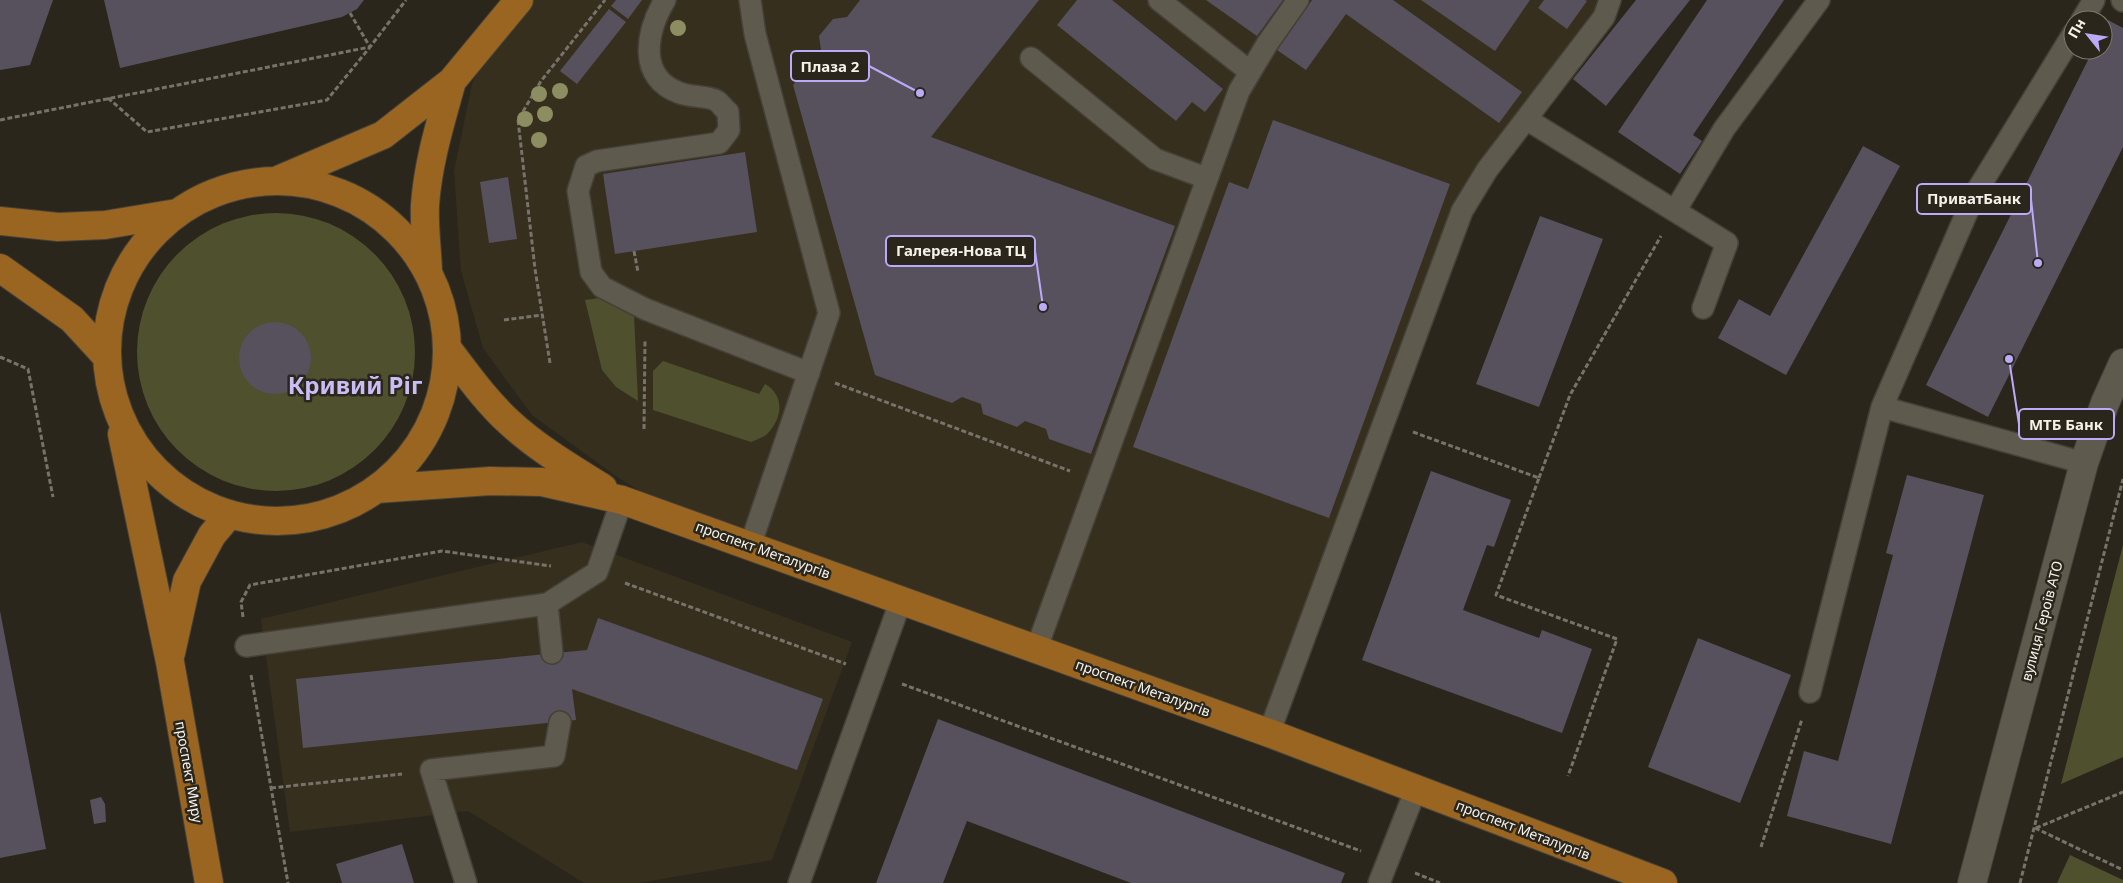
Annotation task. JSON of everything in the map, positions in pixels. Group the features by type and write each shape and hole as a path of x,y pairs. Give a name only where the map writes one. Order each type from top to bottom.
{"main road":[{"path":"276,180 383,135 452,81 519,0"},
{"path":"428,270 425,205 428,176 434,146 452,81"},
{"path":"276,180 313,184 348,195 380,214 406,240 428,270 442,308 447,348 445,381 436,412 421,442 401,468 376,489 342,508 306,519 267,521 230,515 205,505 182,492 162,476 144,457 129,435 118,411 110,386 107,357 109,324 117,292 132,262 152,235 176,213 201,198 224,189 256,181 276,180"},
{"path":"0,221 58,227 96,225 176,213"},
{"path":"0,268 72,318 107,357"},
{"path":"447,348 480,391 509,423 552,457 622,500"},
{"name":"проспект Миру","path":"118,411 170,662 209,883"},
{"path":"376,489 490,481 542,482 622,500"},
{"name":"проспект Металургів","path":"622,500 1269,733 1663,883"},
{"path":"170,662 187,581 212,535 230,515"}],"street":[{"name":"вулиця Героїв АТО","path":"1972,883 2084,463 2105,403 2123,363"}],"lane":[{"path":"665,0 656,16 648,44 651,66 663,86 681,94 716,100 728,112 729,130 719,144 597,160 586,166 578,191 591,272 602,287 645,309 809,373"},
{"path":"750,0 755,34 829,312 750,546"},
{"path":"1158,0 1250,71"},
{"path":"1036,650 1239,91 1250,71 1298,0"},
{"path":"1269,733 1462,211 1487,170 1604,17 1610,0"},
{"path":"1675,212 1724,129 1820,0"},
{"path":"1810,692 1882,407 1975,194 2063,50"},
{"path":"1030,58 1155,159 1206,178"},
{"path":"1526,119 1727,243 1703,308"},
{"path":"1882,407 2084,463"},
{"path":"246,646 547,604 597,572 622,500"},
{"path":"799,883 901,600"},
{"path":"547,604 552,653"},
{"path":"466,883 432,770 554,756 560,722"},
{"path":"1380,883 1416,789"}],"path":[{"path":"108,98 146,132 327,100 406,0"},
{"path":"550,363 535,269 518,120 541,81 605,0"},
{"path":"350,13 370,47"},
{"path":"0,120 370,47"},
{"path":"1568,776 1617,639 1496,595 1570,395 1675,212"},
{"path":"504,320 542,316"},
{"path":"0,357 28,369 54,497"},
{"path":"809,373 1083,476 1096,485"},
{"path":"1383,421 1539,478"},
{"path":"2020,883 2036,828 2123,479"},
{"path":"288,883 246,646 241,602 250,585 442,551 597,572 1388,861 1440,883"},
{"path":"1761,847 1810,692"},
{"path":"271,788 432,770"},
{"path":"2036,828 2123,792"},
{"path":"2036,828 2123,870"}],"shaded area":[{"path":"519,0 1610,0 1487,170 1269,733 699,528 617,477 532,415 483,348 461,271 454,171 472,84 503,19"},
{"path":"582,542 852,642 772,860 639,883 584,883 468,811 290,832 261,619"}],"green space":[{"path":"276,213 303,216 329,224 353,237 374,254 391,275 404,299 412,325 415,352 412,379 404,405 391,429 374,450 353,467 329,480 303,488 276,491 249,488 223,480 199,467 178,450 161,429 148,405 140,379 137,352 140,325 148,299 161,275 178,254 199,237 223,224 249,216"},
{"path":"600,298 634,315 638,401 616,387 602,370 585,300"},
{"path":"663,361 759,394 765,384 772,389 779,401 776,422 766,435 751,442 653,410 653,371"},
{"path":"2123,545 2123,757 2061,784"},
{"path":"2070,855 2123,880 2123,883 2057,883"}],"building":[{"path":"0,0 53,0 30,65 0,70"},
{"path":"104,0 364,0 357,9 342,17 120,68"},
{"path":"616,0 642,0 628,19 611,6"},
{"path":"860,0 1039,0 931,137 1175,226 1091,454 1049,439 1046,429 1036,425 1025,421 1017,427 983,414 981,404 962,397 952,403 875,375 793,85 821,50 819,36 833,19 847,17"},
{"path":"1077,0 1112,0 1223,89 1205,112 1192,102 1176,121 1057,25"},
{"path":"1206,0 1283,0 1257,36"},
{"path":"1312,0 1393,0 1522,92 1499,123 1346,14 1306,70 1277,50"},
{"path":"1421,0 1530,0 1495,51"},
{"path":"1544,0 1587,1 1567,29 1538,8"},
{"path":"1636,0 1690,0 1606,106 1573,79"},
{"path":"1707,0 1784,0 1693,135 1702,141 1680,174 1618,132"},
{"path":"609,9 626,22 577,84 560,71"},
{"path":"2113,23 2123,28 2123,147 1988,417 1926,385 2088,60 2113,60"},
{"path":"1273,120 1450,184 1329,518 1133,447 1229,182 1248,189"},
{"path":"1863,146 1900,166 1786,375 1718,338 1739,299 1770,316"},
{"path":"745,152 757,232 615,254 603,174"},
{"path":"508,177 517,239 489,243 480,182"},
{"path":"1540,216 1603,239 1539,407 1476,384"},
{"path":"275,322 295,328 305,338 311,358 305,378 295,388 275,394 255,388 245,378 239,358 245,338 255,328"},
{"path":"1431,471 1511,500 1494,547 1487,545 1463,610 1539,638 1542,630 1592,649 1562,733 1362,660"},
{"path":"1907,475 1984,495 1891,844 1787,816 1804,751 1838,761 1893,555 1886,553"},
{"path":"0,611 46,849 0,858"},
{"path":"598,618 823,699 797,770 572,689 576,720 303,748 296,679 587,650"},
{"path":"1698,638 1791,675 1740,803 1648,767"},
{"path":"938,719 1345,873 1341,883 1131,883 967,821 943,883 876,883"},
{"path":"101,797 105,804 106,822 94,824 90,800"},
{"path":"402,844 414,883 342,883 336,864"}],"place":[{"name":"Плаза 2","path":"920,93"},
{"name":"ПриватБанк","path":"2038,263"},
{"name":"Галерея-Нова ТЦ","path":"1043,307"},
{"name":"МТБ Банк","path":"2009,359"}],"district":[{"name":"Кривий Ріг","path":"355,386"}]}
